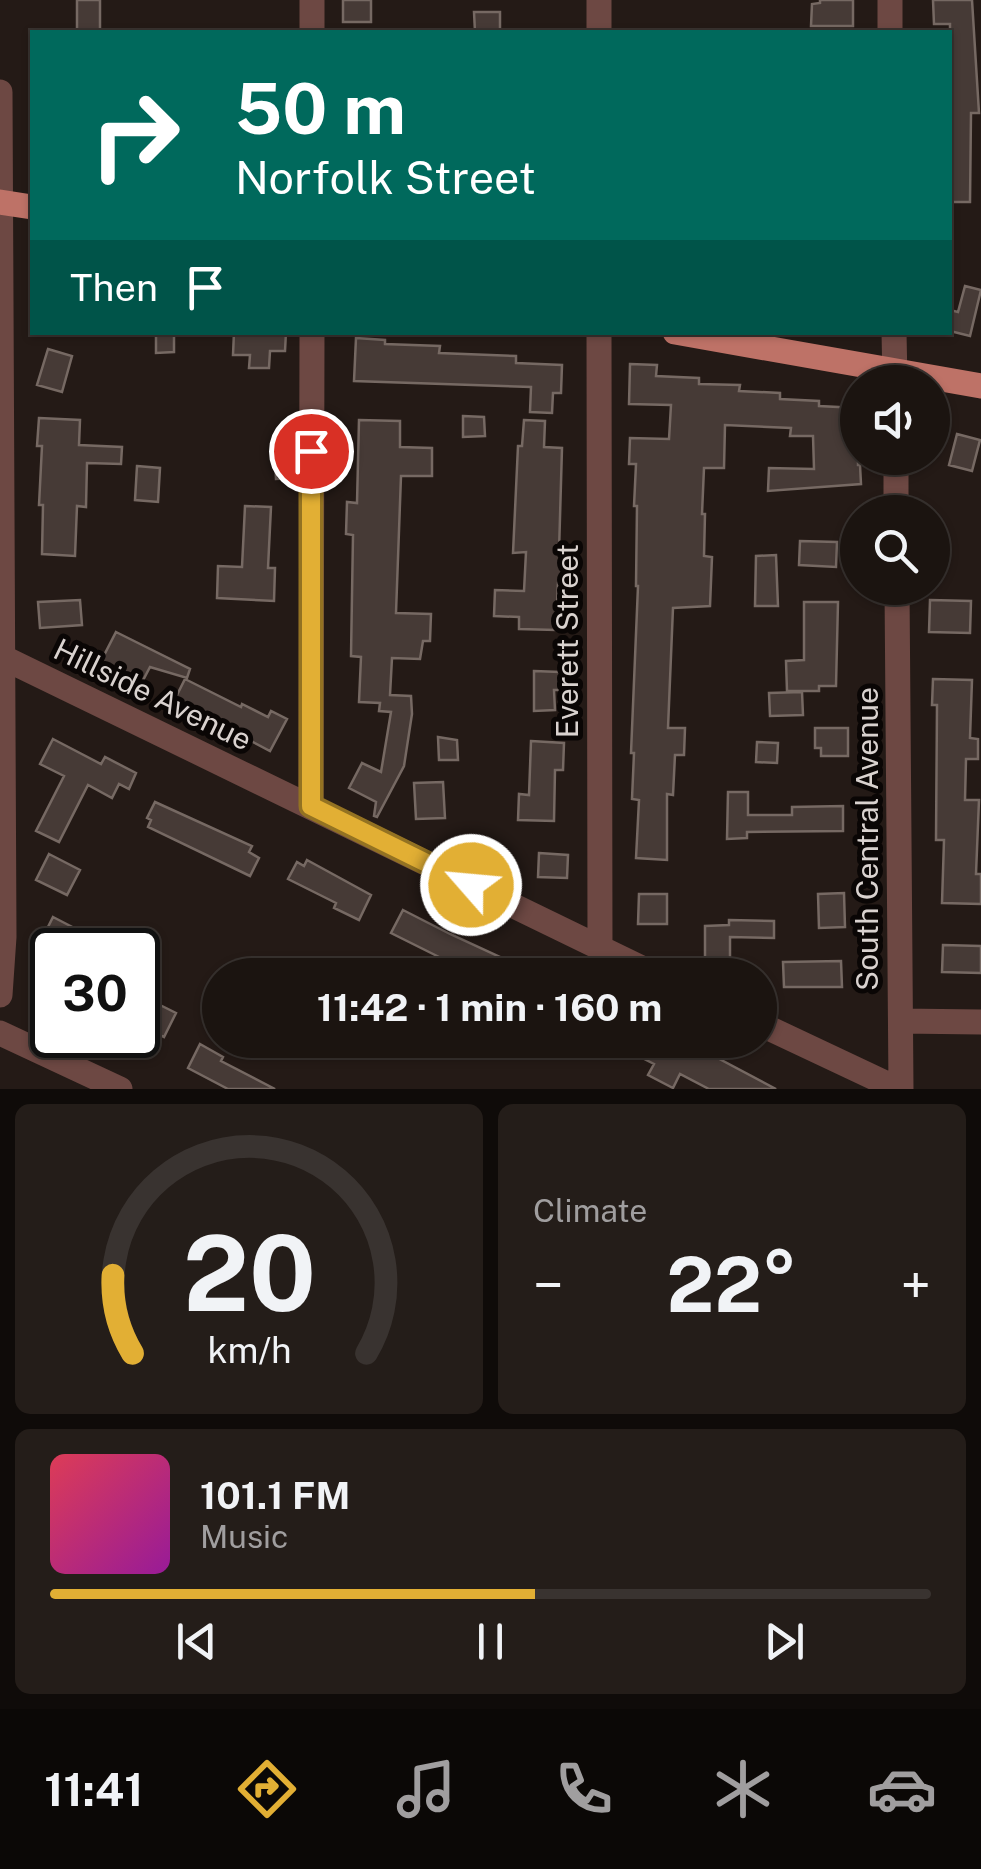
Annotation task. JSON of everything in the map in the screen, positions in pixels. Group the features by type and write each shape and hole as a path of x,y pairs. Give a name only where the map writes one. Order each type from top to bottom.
{"main road":[{"path":"0,203 30,207"},
{"path":"691,335 840,365"},
{"path":"950,382 981,386"}],"street":[{"path":"312,0 312,30"},
{"path":"599,0 599,30"},
{"path":"890,0 890,30"},
{"path":"0,92 4,938 0,995"},
{"path":"311,806 312,335"},
{"name":"Everett Street","path":"599,335 600,949"},
{"path":"894,335 895,365"},
{"name":"South Central Avenue","path":"897,605 900,1089"},
{"name":"Hillside Avenue","path":"1,657 619,958"},
{"path":"901,1021 981,1022"},
{"path":"777,1032 900,1089"},
{"path":"0,1033 120,1089"}],"building":[{"path":"77,0 100,0 100,30 77,30"},
{"path":"343,0 371,0 371,22 343,22"},
{"path":"820,0 853,0 853,26 811,26 812,4"},
{"path":"933,0 972,0 979,113 971,113 970,202 952,202 952,30 950,24 934,24"},
{"path":"474,12 500,12 500,30 475,30"},
{"path":"965,286 981,290 970,336 952,332 952,310 958,312"},
{"path":"156,335 174,335 174,352 156,353"},
{"path":"234,335 286,335 285,351 270,351 269,368 249,368 250,355 233,355"},
{"path":"356,338 385,340 385,344 440,346 439,353 516,356 516,363 562,365 561,393 553,393 552,413 530,412 531,387 354,381"},
{"path":"48,349 72,356 62,392 37,385"},
{"path":"630,364 657,365 656,376 699,378 699,384 740,385 739,391 780,393 780,399 819,401 819,406 840,407 840,475 861,475 861,484 768,491 769,468 814,469 813,436 790,436 791,428 725,425 724,468 704,468 704,556 712,557 710,606 673,608 668,728 685,728 684,755 675,755 673,795 667,794 667,860 636,858 639,800 632,799 631,753 637,506 636,464 629,464 630,438 669,439 671,405 629,404"},
{"path":"463,416 484,417 485,436 463,437"},
{"path":"39,418 80,420 79,445 122,447 121,464 87,463 86,507 77,506 75,556 42,554"},
{"path":"359,420 400,421 400,447 432,448 432,476 401,476 396,613 431,614 430,641 423,641 420,659 392,658 390,695 411,696 412,714 404,766 377,817 376,802 349,788 362,763 381,772 391,712 379,711 380,703 359,702 361,657 351,656 353,535 346,534 347,502 357,503"},
{"path":"524,420 545,421 544,447 562,448 559,552 566,552 564,583 558,583 556,630 519,629 519,617 494,616 495,590 524,591 526,552 513,553 518,446 522,446"},
{"path":"957,434 980,440 972,471 950,465"},
{"path":"294,458 295,478 276,479 275,459"},
{"path":"137,466 160,468 158,502 135,500"},
{"path":"245,506 271,507 268,568 275,568 274,601 217,598 218,566 242,567"},
{"path":"800,541 837,542 836,567 799,565"},
{"path":"776,555 778,606 755,606 756,556"},
{"path":"80,600 82,625 40,628 38,602"},
{"path":"971,601 970,633 929,632 930,605"},
{"path":"804,602 838,602 836,686 819,686 819,691 787,691 786,661 804,660"},
{"path":"116,632 190,669 187,678 150,667 139,688 98,667"},
{"path":"534,671 560,672 559,690 554,690 555,710 534,711"},
{"path":"185,679 241,707 242,704 268,717 271,711 287,719 270,751 174,701"},
{"path":"933,679 972,680 970,738 978,739 978,759 966,759 965,800 979,800 976,874 981,874 981,904 942,903 944,840 936,840 937,705 932,705"},
{"path":"802,692 803,715 770,716 769,693"},
{"path":"815,728 848,728 848,756 821,756 821,748 815,748"},
{"path":"438,737 457,740 458,760 439,760"},
{"path":"53,739 101,764 105,757 136,773 129,789 119,784 112,798 88,785 59,842 36,831 64,776 40,764"},
{"path":"531,741 564,743 563,770 555,770 554,821 518,820 519,794 529,795"},
{"path":"757,742 778,743 777,763 756,762"},
{"path":"443,782 445,818 416,819 414,783"},
{"path":"728,792 748,792 748,815 792,815 792,807 843,806 843,831 747,832 747,838 727,839"},
{"path":"155,802 252,846 249,852 259,858 250,876 148,827 151,820 147,818"},
{"path":"539,853 568,855 567,878 538,877"},
{"path":"49,854 80,870 67,895 36,880"},
{"path":"307,860 371,895 359,920 334,908 336,903 288,879 297,862 304,866"},
{"path":"844,893 845,927 819,928 818,894"},
{"path":"639,894 667,894 667,924 638,924"},
{"path":"403,910 502,958 438,958 391,933"},
{"path":"53,917 74,928 48,928"},
{"path":"729,920 774,921 774,938 730,937 730,958 705,958 705,926 729,925"},
{"path":"943,945 981,946 981,973 942,972"},
{"path":"841,961 842,987 784,987 783,962"},
{"path":"160,1005 176,1013 164,1037 160,1035"},
{"path":"200,1044 202,1058 222,1058 221,1061 275,1089 228,1089 188,1068"},
{"path":"642,1058 718,1058 776,1089 709,1089 680,1074 673,1088 648,1075 654,1064"}],"route":[{"path":"311,451 311,806 471,885"}]}
